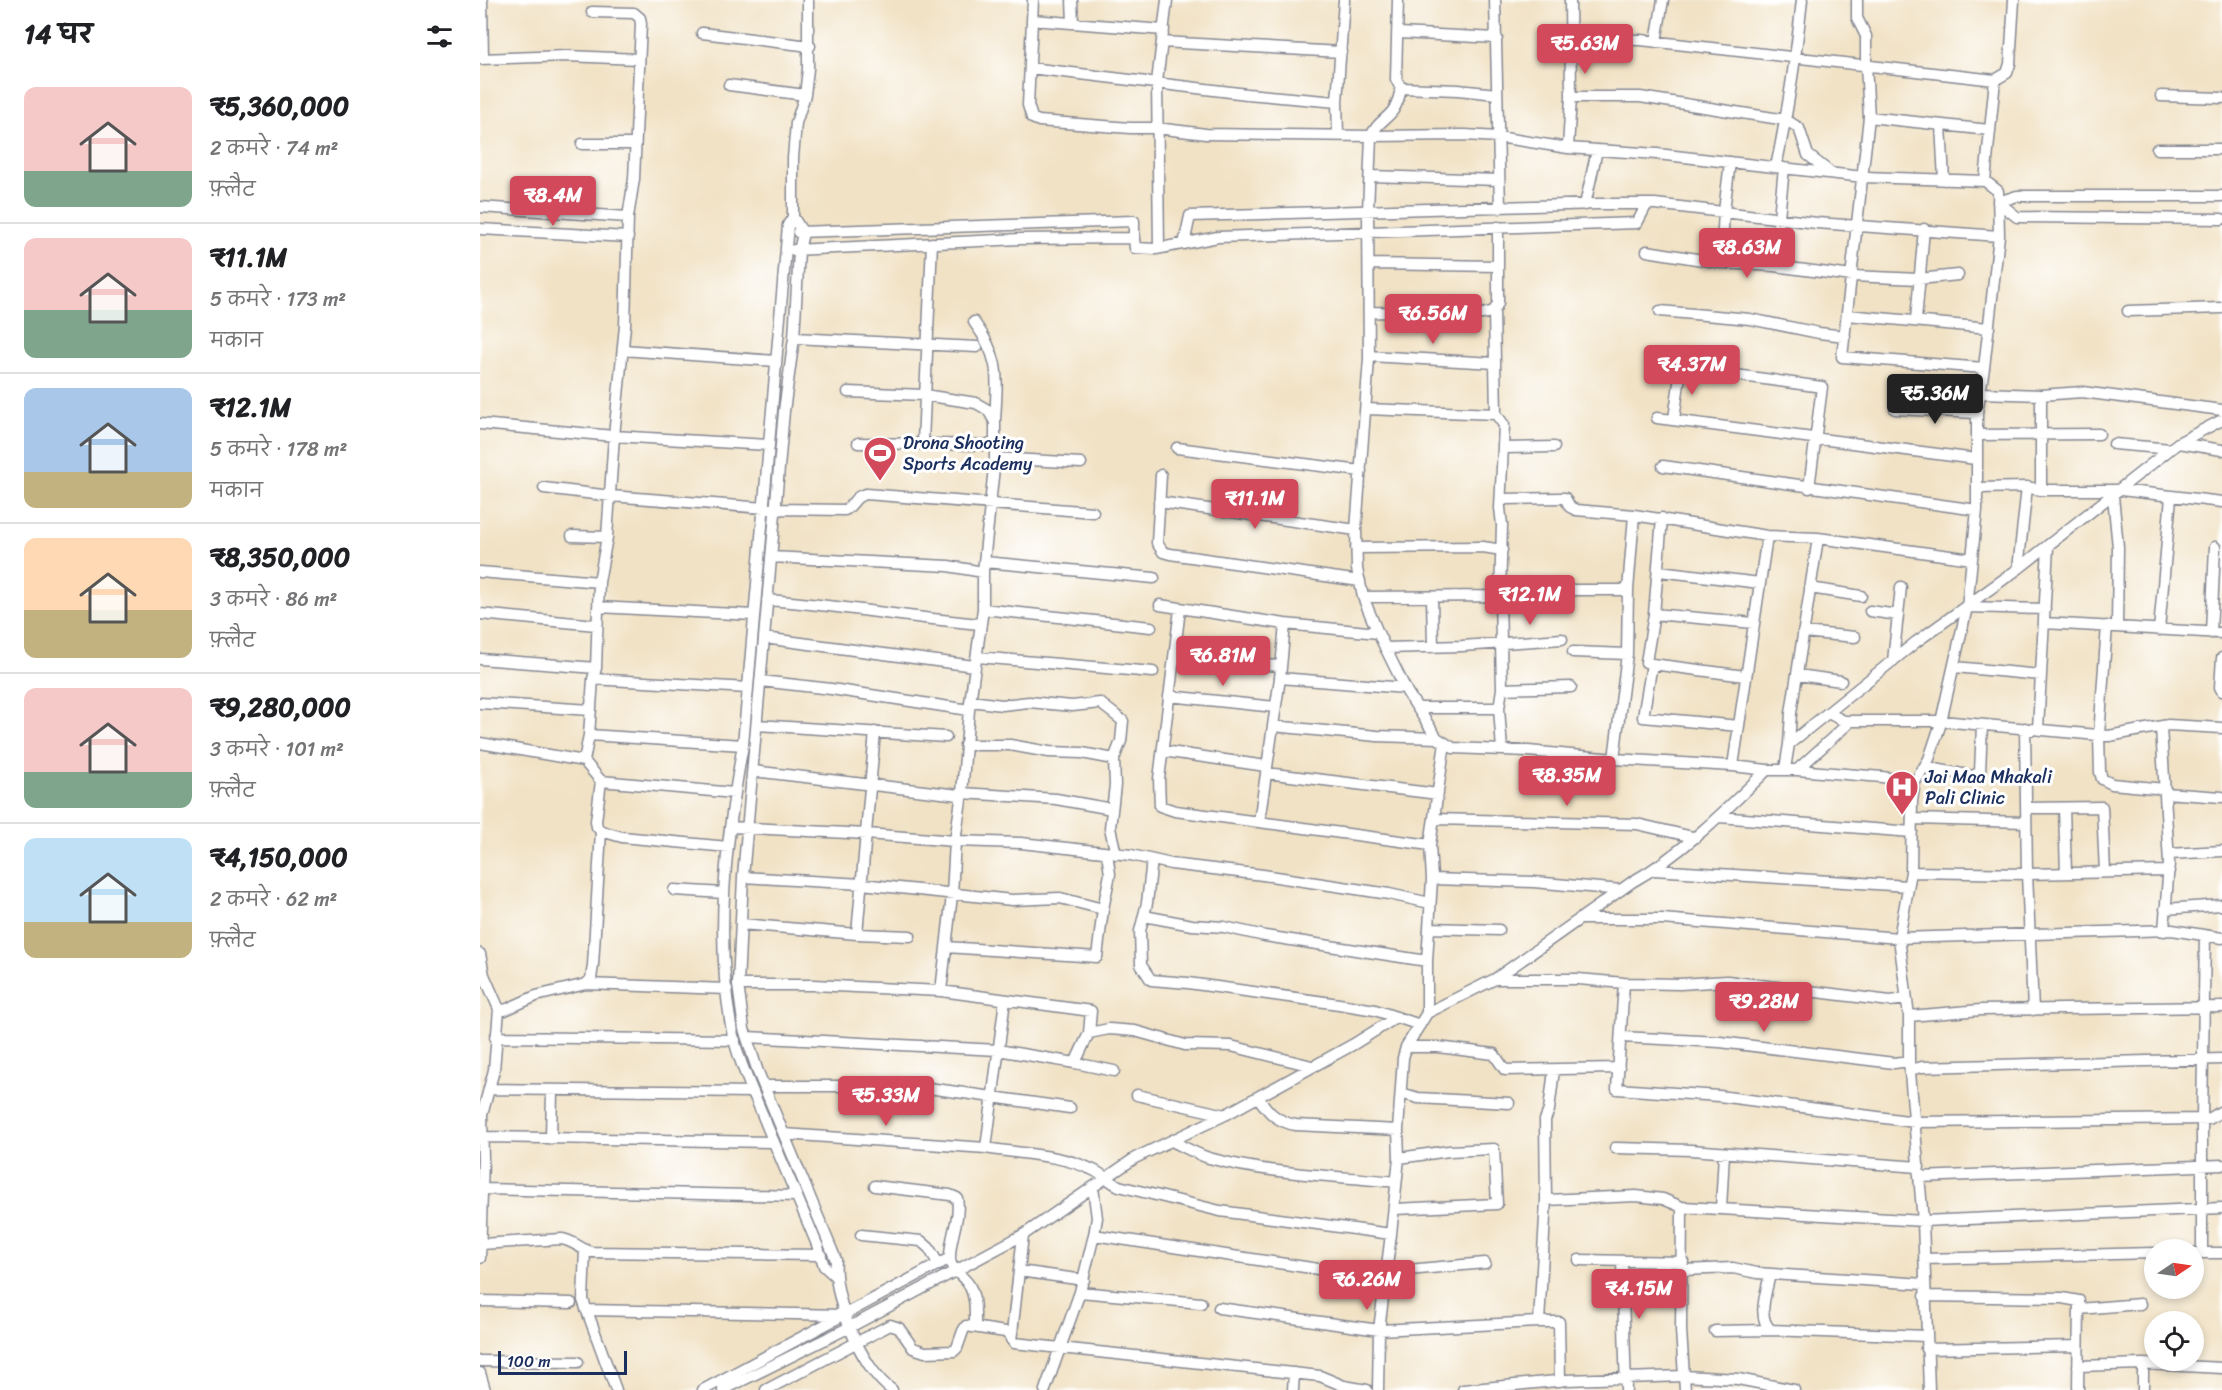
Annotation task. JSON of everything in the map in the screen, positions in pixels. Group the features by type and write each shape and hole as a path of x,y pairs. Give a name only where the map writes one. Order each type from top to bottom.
{"street":[{"path":"482,0 481,59 567,56 638,59"},
{"path":"808,0 810,46 805,95 796,123 793,158 794,217 803,233 799,251 794,338 784,411 767,600 741,924 732,987 735,1040 753,1092 824,1266 834,1276"},
{"path":"1034,0 1028,105 1032,118 1039,121 1156,128 1206,134 1498,137 1568,148 1657,153 1864,177 1985,181 1998,191 1999,236 1977,413 1977,510 1967,607 1941,721 1929,759 1915,782 1911,872 1899,938 1909,1016 1910,1066 1923,1221 1929,1390"},
{"path":"1072,0 1073,22"},
{"path":"1159,248 1157,82 1167,0"},
{"path":"1338,134 1337,102 1344,0"},
{"path":"1398,0 1399,33 1396,79 1401,88 1395,110 1376,127 1371,136 1368,211 1369,356 1356,548 1364,597 1378,633 1417,708 1441,740 1453,748 1546,752 1767,770 1785,769 1915,782"},
{"path":"1495,0 1500,208"},
{"path":"1568,148 1571,97 1570,0"},
{"path":"1656,42 1663,0"},
{"path":"1774,266 1780,167 1802,0"},
{"path":"1857,0 1857,18 1866,36 1869,117 1842,357 1984,368"},
{"path":"1570,39 1641,40 1995,80 2007,73 2010,64 2014,0"},
{"path":"584,761 589,735 599,582 607,537 623,350 628,218 634,179 640,18 634,13 592,12"},
{"path":"1032,20 1164,30"},
{"path":"702,33 810,46"},
{"path":"1399,33 1497,38"},
{"path":"1162,42 1341,52"},
{"path":"1030,68 1247,94 1337,102"},
{"path":"1985,181 1995,80"},
{"path":"729,85 805,95"},
{"path":"1401,88 1497,94"},
{"path":"2161,96 2222,98"},
{"path":"1571,97 1640,97 1786,120 1799,129 1808,156 1831,173"},
{"path":"1869,117 1989,130"},
{"path":"1941,125 1944,180"},
{"path":"582,144 635,144"},
{"path":"2157,149 2222,149"},
{"path":"1586,205 1597,150"},
{"path":"1721,263 1730,162"},
{"path":"1370,176 1499,180"},
{"path":"1998,202 2017,196 2222,196"},
{"path":"1998,202 2017,217 2222,219"},
{"path":"787,231 803,233 1134,221 1135,249 1159,248 1218,237 1637,223 1647,204"},
{"path":"1184,244 1190,216 1647,204 1724,211 1778,219 1999,236"},
{"path":"480,207 628,218"},
{"path":"794,217 787,231 743,745 734,793 728,847 722,919 723,963 764,1086 836,1260 834,1276 845,1315 856,1343 886,1388"},
{"path":"1498,227 1498,303 1494,311 1496,414 1504,425 1500,597 1502,688 1499,708 1502,750"},
{"path":"480,229 628,237"},
{"path":"1916,320 1924,229"},
{"path":"786,249 799,251 1043,238 1134,238"},
{"path":"923,442 932,243"},
{"path":"1647,251 1721,263 1774,266 1852,276 1919,279 1958,275"},
{"path":"1369,264 1498,266"},
{"path":"2128,311 2222,308"},
{"path":"1370,312 1483,314 1494,311"},
{"path":"1660,311 1750,319 1845,336"},
{"path":"1847,315 1989,328"},
{"path":"941,991 960,794 981,624 984,567 995,458 994,422 998,386 996,364 974,322"},
{"path":"794,338 977,347"},
{"path":"623,350 776,361"},
{"path":"1369,356 1495,363"},
{"path":"1663,365 1822,387 1809,488"},
{"path":"1674,419 1681,369"},
{"path":"848,392 924,396 976,403 988,410 994,422"},
{"path":"1981,393 2041,395 2082,392 2222,410"},
{"path":"2041,395 2042,490"},
{"path":"1366,409 1496,414"},
{"path":"1895,409 1977,413"},
{"path":"1657,418 1976,459"},
{"path":"1789,744 1916,642 2048,547 2174,446 2222,420"},
{"path":"480,424 614,436 768,445"},
{"path":"1978,435 2099,434"},
{"path":"858,442 994,445"},
{"path":"2114,444 2222,450"},
{"path":"1503,448 1554,447"},
{"path":"1178,448 1361,471"},
{"path":"995,458 1081,463"},
{"path":"1664,466 1977,510"},
{"path":"1161,475 1157,543 1163,552 1360,581"},
{"path":"2018,569 2026,487"},
{"path":"1978,488 2026,487 2222,502"},
{"path":"544,488 611,496 776,509 845,510 850,508 853,500 859,495 866,494 1093,512"},
{"path":"2117,493 2118,547 2112,626 2099,735 2100,772 2106,782 2222,797"},
{"path":"2159,630 2171,497"},
{"path":"1501,502 1506,499 1565,498 1570,507 1576,510 1662,518 1767,536 1818,538 1972,559"},
{"path":"1159,502 1356,530"},
{"path":"1614,759 1627,654 1628,590 1634,515"},
{"path":"1662,518 1659,572 1646,662 1745,676"},
{"path":"573,536 607,537"},
{"path":"1733,766 1767,536"},
{"path":"1785,769 1791,713 1818,538"},
{"path":"1356,548 1483,547 1502,550"},
{"path":"2038,729 2048,547"},
{"path":"2044,624 2216,633 2215,547"},
{"path":"771,557 1154,578"},
{"path":"480,572 599,582"},
{"path":"1659,572 1760,583"},
{"path":"1893,661 1901,587"},
{"path":"1810,588 1862,596"},
{"path":"1364,597 1500,597 1564,591 1628,590"},
{"path":"1432,597 1433,647"},
{"path":"767,600 981,624"},
{"path":"1160,604 1285,624 1378,633"},
{"path":"598,607 754,615"},
{"path":"1967,607 2045,609"},
{"path":"982,609 1151,627"},
{"path":"1180,609 1159,779 1160,806 1175,811 1430,845"},
{"path":"1870,611 1898,615"},
{"path":"480,614 596,625"},
{"path":"1654,614 1754,623"},
{"path":"1259,822 1285,624"},
{"path":"1803,632 1855,637"},
{"path":"764,638 975,661 1153,672"},
{"path":"1386,648 1562,639"},
{"path":"1573,652 1627,654"},
{"path":"1175,658 1405,688"},
{"path":"2222,658 2220,687 2222,691"},
{"path":"480,659 748,688"},
{"path":"1652,664 1643,717 1739,726"},
{"path":"1955,667 2041,675"},
{"path":"1798,675 1841,681"},
{"path":"760,681 970,705 1029,702 1072,706 1100,703 1123,721 1121,741 1114,759 1115,785 1110,828 1110,874 1097,957 946,946"},
{"path":"1502,688 1571,687"},
{"path":"1169,696 1275,707"},
{"path":"480,703 591,710"},
{"path":"1417,708 1499,708"},
{"path":"1828,713 1845,721 1941,721 2099,735 2124,734 2168,725 2222,728"},
{"path":"1797,770 1851,721"},
{"path":"757,725 946,737"},
{"path":"1924,767 1973,776 1980,772 1982,725"},
{"path":"1273,726 1441,740"},
{"path":"2161,727 2169,854 2164,930"},
{"path":"2025,728 2027,874 2033,1010"},
{"path":"857,934 875,732"},
{"path":"589,735 743,745"},
{"path":"1427,1013 1427,961 1432,879 1430,845 1438,794 1441,740"},
{"path":"480,743 584,761 601,781 734,793"},
{"path":"966,745 1010,745 1114,759"},
{"path":"1163,752 1266,770 1438,794"},
{"path":"1378,1390 1379,1330 1395,1209 1399,1158 1398,1130 1406,1047 1420,1024 1427,1013 1495,979 1578,919 1654,870 1719,817 1767,770"},
{"path":"753,771 960,794 1056,799 1112,809"},
{"path":"601,781 596,821 601,831 622,837 728,847"},
{"path":"2026,808 2102,807 2105,872"},
{"path":"2064,808 2066,873"},
{"path":"1719,817 1912,832"},
{"path":"1435,819 1637,824 1694,837"},
{"path":"1912,819 2026,822"},
{"path":"730,827 1021,843 1111,853 1171,864 1350,887 1430,903"},
{"path":"586,984 591,979 593,965 601,831"},
{"path":"2169,854 2222,851"},
{"path":"1152,860 1140,931 1141,964 1151,980 1339,1004 1420,1024"},
{"path":"1654,870 1908,886"},
{"path":"1911,872 2027,874 2169,871"},
{"path":"743,877 862,884 1012,900 1060,898 1103,909"},
{"path":"1432,879 1469,882 1534,882 1621,890"},
{"path":"674,890 724,893"},
{"path":"2166,909 2222,905"},
{"path":"1144,916 1427,961"},
{"path":"1578,919 1662,919 1899,938 2164,930 2222,938"},
{"path":"741,924 910,936"},
{"path":"1429,928 1500,930"},
{"path":"2199,1239 2202,1208 2205,936"},
{"path":"480,954 482,975 499,1009 494,1070 481,1115 483,1137 480,1258"},
{"path":"1495,979 1680,984 1726,981 1890,1001 1907,999"},
{"path":"1624,983 1617,1089 1719,1096 1915,1122 2209,1119 2222,1111"},
{"path":"499,1009 505,1010 525,1000 586,984 732,987 813,985 966,993 1092,1011 1089,1033 1075,1063"},
{"path":"986,1148 1005,1000"},
{"path":"1909,1016 1980,1010 2222,1007"},
{"path":"723,1390 850,1327 1023,1235 1135,1158 1225,1115 1354,1044 1397,1017"},
{"path":"1089,1033 1109,1029 1135,1031 1185,1045 1231,1046 1312,1066"},
{"path":"495,1037 735,1040"},
{"path":"747,1037 998,1050 1114,1071"},
{"path":"1620,1037 1720,1042 1922,1067 2222,1059"},
{"path":"1406,1047 1438,1047 1494,1053 1505,1070 1618,1068"},
{"path":"1539,1322 1546,1200 1545,1120 1549,1110 1554,1070"},
{"path":"764,1086 914,1086 1070,1108"},
{"path":"489,1089 753,1092"},
{"path":"551,1139 552,1090"},
{"path":"1401,1093 1418,1098 1509,1104"},
{"path":"1137,1095 1225,1115"},
{"path":"1258,1096 1275,1118 1285,1123 1398,1130"},
{"path":"784,1134 986,1148 1064,1160 1094,1170 1119,1186 1220,1211 1391,1234"},
{"path":"483,1137 774,1142"},
{"path":"1171,1141 1207,1157 1230,1162 1396,1182"},
{"path":"1615,1148 1669,1148 1919,1172 2222,1165"},
{"path":"1395,1209 1497,1204 1494,1149 1449,1151 1399,1158"},
{"path":"1721,1209 1724,1153"},
{"path":"875,1186 950,1195 957,1198 959,1207 950,1258 956,1271 968,1284 972,1293 975,1326"},
{"path":"1045,1390 1080,1292 1094,1235 1097,1218 1092,1187"},
{"path":"482,1189 796,1196"},
{"path":"1546,1200 1636,1196 1663,1199 1682,1207 1923,1221 2222,1208"},
{"path":"1682,1207 1681,1330 1685,1390"},
{"path":"861,1235 921,1241 929,1248 939,1265"},
{"path":"1023,1235 1011,1339 1014,1343 1320,1376 1344,1386 1367,1390"},
{"path":"1094,1235 1318,1269 1386,1272 1485,1263"},
{"path":"481,1244 562,1239 571,1240 585,1250 821,1255"},
{"path":"585,1250 583,1300 616,1390"},
{"path":"2204,1252 2222,1253"},
{"path":"1924,1259 2144,1253"},
{"path":"703,1390 950,1258"},
{"path":"1579,1260 1733,1268 1770,1274 1924,1284"},
{"path":"1623,1261 1626,1384"},
{"path":"1019,1271 1083,1280"},
{"path":"1770,1274 1763,1316 1771,1330"},
{"path":"1080,1292 1201,1303"},
{"path":"1924,1296 2062,1298 2079,1301 2078,1390"},
{"path":"480,1301 571,1303"},
{"path":"2079,1310 2140,1304"},
{"path":"1219,1308 1379,1330 1559,1322 1565,1384"},
{"path":"586,1310 845,1315"},
{"path":"767,1390 890,1325 899,1328 913,1348 918,1351 954,1351 966,1326 1012,1333"},
{"path":"1715,1331 1771,1330 1926,1336"},
{"path":"1926,1349 2078,1346"},
{"path":"480,1361 578,1362"},
{"path":"2078,1366 2143,1364 2222,1368"},
{"path":"2143,1364 2143,1390"},
{"path":"480,1373 485,1390"},
{"path":"1293,1390 1294,1374"},
{"path":"1463,1390 1565,1384 1626,1384 1684,1376 1738,1379 1793,1390"}],"place":[{"name":"Drona Shooting Sports Academy","path":"880,482"},
{"name":"Jai Maa Mhakali Pali Clinic","path":"1902,816"}]}
